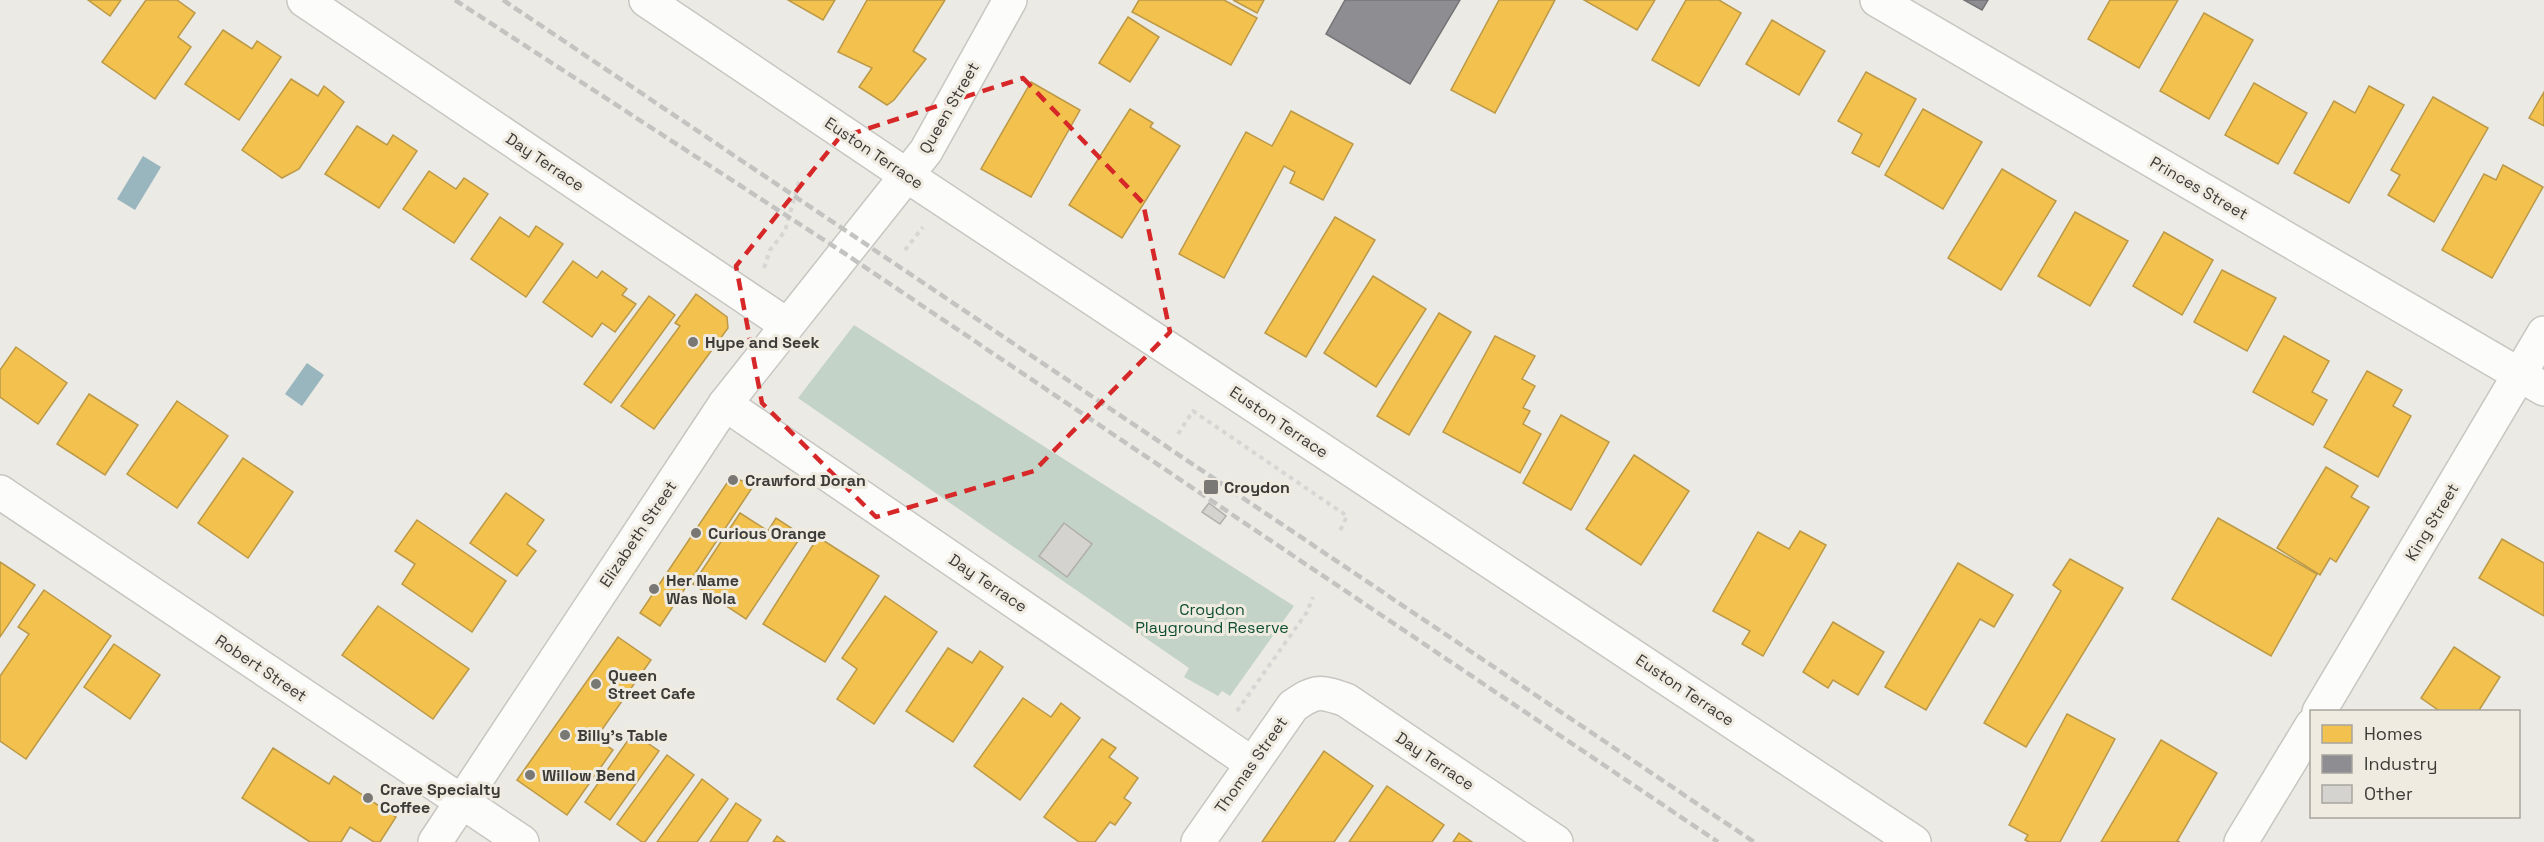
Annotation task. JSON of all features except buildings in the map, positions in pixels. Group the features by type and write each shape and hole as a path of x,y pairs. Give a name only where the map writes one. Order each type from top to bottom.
{"street":[{"name":"Day Terrace","path":"304,0 787,325"},
{"name":"Euston Terrace","path":"646,0 906,175 1914,842"},
{"name":"Queen Street","path":"856,237 926,151 1010,0"},
{"name":"Princes Street","path":"1877,0 2532,382"},
{"name":"Elizabeth Street","path":"435,842 725,404 856,237"},
{"name":"King Street","path":"2320,710 2532,382 2544,333"},
{"name":"Day Terrace","path":"725,404 1251,763"},
{"name":"Robert Street","path":"0,492 522,842"},
{"name":"Day Terrace","path":"1310,694 1326,693 1346,700 1556,842"},
{"name":"Thomas Street","path":"1198,842 1293,706 1310,694"},
{"path":"2241,842 2310,727"}],"path":[{"path":"761,277 770,250 785,231 800,178"},
{"path":"905,250 929,218"},
{"path":"1178,434 1193,411 1347,516 1339,533"},
{"path":"1240,707 1307,612 1313,597"}],"highlighted area":[{"path":"1023,78 1143,203 1170,332 1034,471 876,517 762,403 736,266 839,138"}],"green space":[{"name":"Croydon Playground Reserve","path":"854,325 1294,606 1230,696 1222,691 1218,696 1184,677 1189,668 798,398"}],"water":[{"path":"143,156 161,167 135,210 117,199"},
{"path":"307,363 324,375 302,406 285,394"}],"railway":[{"path":"455,0 844,253 1718,842"},
{"path":"503,0 1754,842"}],"place":[{"name":"Hype and Seek","path":"693,342"},
{"name":"Crawford Doran","path":"733,480"},
{"name":"Croydon","path":"1211,487"},
{"name":"Curious Orange","path":"696,533"},
{"name":"Her Name Was Nola","path":"654,589"},
{"name":"Queen Street Cafe","path":"596,684"},
{"name":"Billy's Table","path":"565,735"},
{"name":"Willow Bend","path":"530,775"},
{"name":"Crave Specialty Coffee","path":"368,798"}]}
